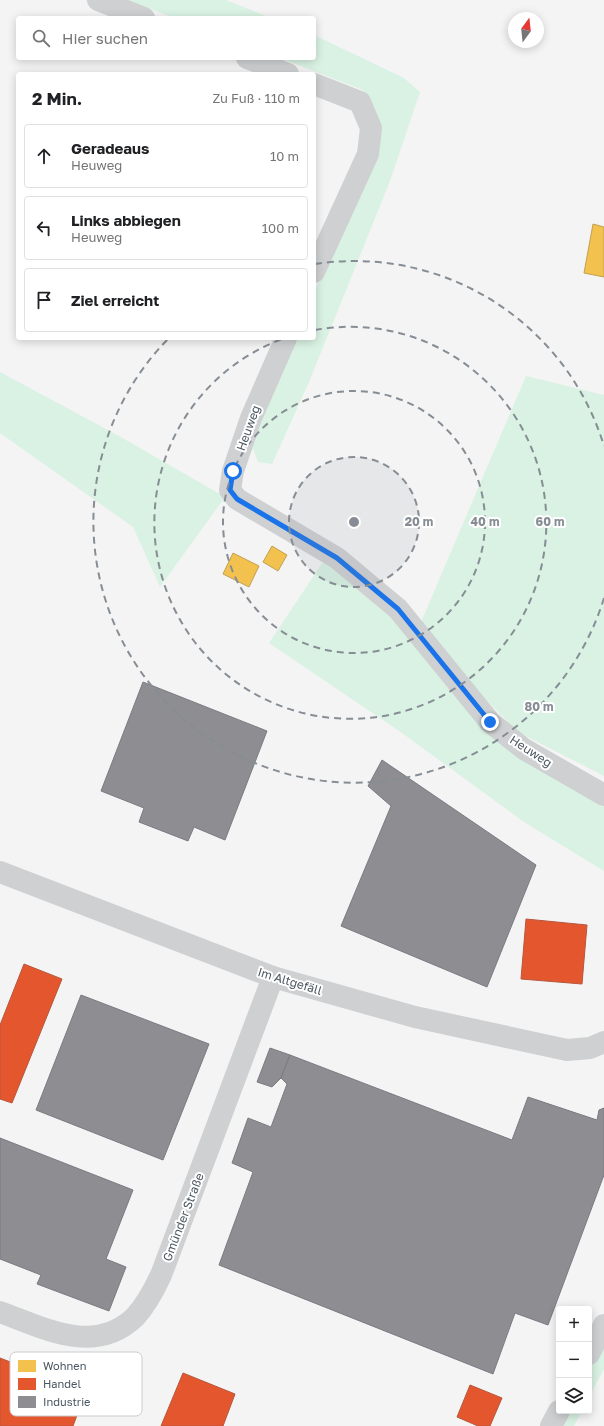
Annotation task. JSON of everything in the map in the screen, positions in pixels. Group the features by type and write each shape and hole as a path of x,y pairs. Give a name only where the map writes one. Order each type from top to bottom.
{"street":[{"path":"98,0 139,16"},
{"path":"252,60 283,72"},
{"path":"316,85 360,102 371,128 368,154 316,268"},
{"name":"Heuweg","path":"285,340 251,418 233,471 230,490 237,499 337,558 398,609 490,722 524,749 604,795"},
{"name":"Im Altgefäll","path":"0,872 274,977 414,1017 567,1050 599,1049"},
{"name":"Gmünder Straße","path":"0,1312 49,1330 76,1337 98,1337 115,1331 135,1317 149,1298 161,1276 274,977"},
{"path":"592,1348 604,1325"},
{"path":"551,1426 557,1414"}],"green space":[{"path":"127,0 226,0 266,16 170,16"},
{"path":"316,36 404,78 420,92 390,181 309,382 272,464 258,462 252,446 293,340 316,340 316,288 332,251 380,124 363,90 285,60 316,60"},
{"path":"0,372 119,436 225,497 160,587 133,527 0,433"},
{"path":"526,376 604,395 604,776 518,732 477,691 421,622"},
{"path":"325,559 389,615 475,713 604,796 604,871 524,822 402,733 269,643"},
{"path":"604,1340 604,1369 592,1391 592,1378 592,1363"},
{"path":"565,1414 580,1414 574,1426 559,1426"}],"building: Wohnen":[{"path":"593,224 604,227 604,277 584,273"},
{"path":"272,546 287,555 278,571 263,562"},
{"path":"233,553 259,566 249,587 223,574"}],"building: Handel":[{"path":"526,919 587,925 582,984 521,979"},
{"path":"24,964 62,979 12,1103 0,1099 0,1025"},
{"path":"0,1358 10,1362 10,1416 77,1416 73,1426 0,1426"},
{"path":"183,1373 235,1394 223,1426 161,1426"},
{"path":"470,1385 502,1398 490,1426 478,1426 457,1417"}],"building: Industrie":[{"path":"143,682 267,731 225,840 194,827 188,841 139,822 144,808 101,791"},
{"path":"382,760 536,865 487,987 341,926 391,806 368,786"},
{"path":"81,995 209,1044 163,1160 36,1110"},
{"path":"270,1048 290,1055 281,1078 272,1087 257,1082"},
{"path":"290,1055 512,1140 528,1097 597,1120 599,1110 604,1108 604,1175 548,1325 515,1313 493,1374 219,1265 253,1172 232,1163 248,1118 271,1127 287,1084 281,1078"},
{"path":"0,1138 133,1190 106,1259 126,1267 109,1311 37,1284 41,1275 0,1259"}],"route":[{"path":"233,471 230,490 237,499 337,558 398,609 490,722"}]}
